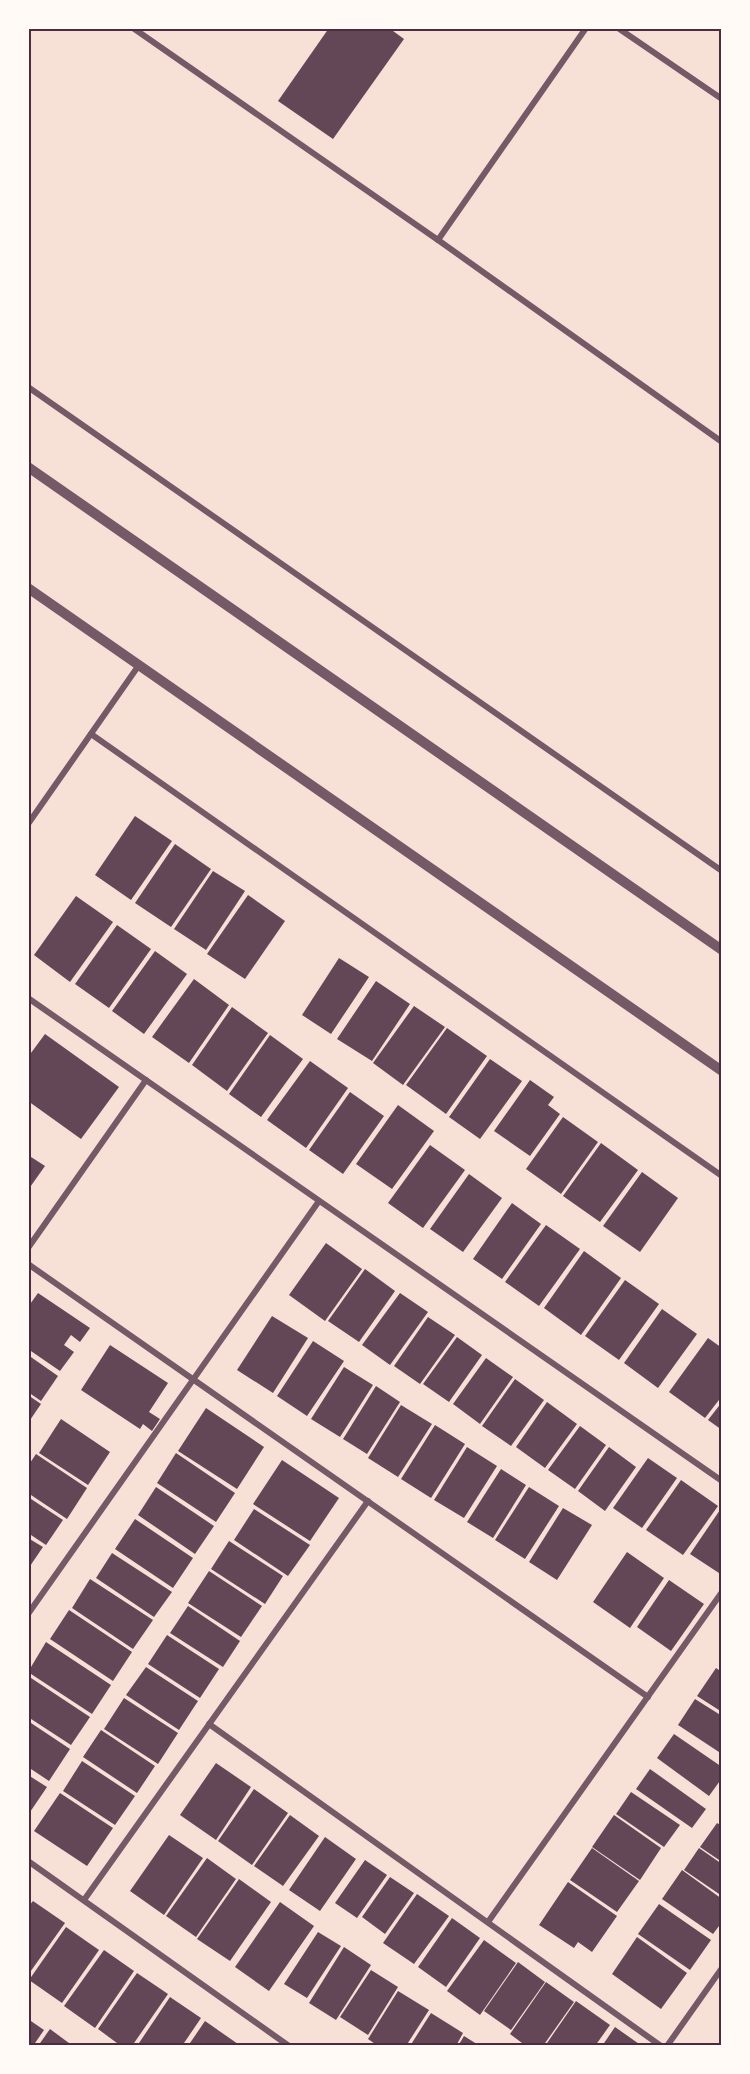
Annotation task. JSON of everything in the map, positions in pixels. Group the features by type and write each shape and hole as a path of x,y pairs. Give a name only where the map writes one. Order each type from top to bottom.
{"street":[{"path":"134,28 722,442"},
{"path":"438,240 586,28"},
{"path":"618,28 722,99"},
{"path":"28,387 722,871"},
{"path":"28,467 722,950"},
{"path":"28,588 722,1071"},
{"path":"28,824 139,665"},
{"path":"91,734 722,1176"},
{"path":"28,998 722,1481"},
{"path":"28,1248 146,1080"},
{"path":"28,1614 319,1200"},
{"path":"28,1264 648,1696"},
{"path":"84,1900 368,1502"},
{"path":"488,1922 722,1592"},
{"path":"209,1724 661,2046"},
{"path":"28,1861 289,2046"},
{"path":"667,2046 722,1968"}],"building":[{"path":"329,28 389,28 404,39 333,139 278,101"},
{"path":"135,816 172,841 131,900 95,875"},
{"path":"175,844 211,869 171,927 135,903"},
{"path":"213,871 245,891 206,950 174,929"},
{"path":"248,895 285,921 245,979 207,954"},
{"path":"76,896 113,922 70,982 34,955"},
{"path":"117,925 151,949 109,1008 75,984"},
{"path":"155,951 187,974 144,1034 112,1011"},
{"path":"339,958 369,977 331,1034 302,1015"},
{"path":"194,979 229,1005 189,1063 152,1037"},
{"path":"376,981 410,1004 372,1061 337,1039"},
{"path":"414,1006 445,1027 403,1085 373,1063"},
{"path":"232,1007 268,1033 227,1091 192,1065"},
{"path":"447,1028 487,1056 446,1114 406,1085"},
{"path":"45,1034 119,1087 81,1139 28,1101 28,1057"},
{"path":"270,1035 303,1059 261,1117 229,1094"},
{"path":"490,1059 522,1081 480,1139 449,1117"},
{"path":"310,1061 348,1088 306,1148 267,1120"},
{"path":"530,1080 554,1097 548,1105 560,1114 530,1156 494,1131"},
{"path":"350,1092 384,1116 343,1174 309,1150"},
{"path":"398,1105 434,1131 392,1189 356,1164"},
{"path":"563,1117 598,1142 561,1194 526,1169"},
{"path":"601,1143 638,1170 600,1222 563,1196"},
{"path":"430,1145 465,1170 423,1228 388,1203"},
{"path":"28,1155 45,1166 28,1190"},
{"path":"642,1172 678,1198 640,1252 603,1226"},
{"path":"469,1174 502,1198 463,1252 430,1229"},
{"path":"512,1203 541,1224 502,1279 473,1259"},
{"path":"546,1225 580,1249 539,1306 505,1282"},
{"path":"326,1243 362,1269 325,1321 289,1295"},
{"path":"584,1251 621,1278 581,1335 544,1308"},
{"path":"365,1269 395,1291 359,1342 328,1321"},
{"path":"625,1280 659,1304 619,1360 585,1336"},
{"path":"38,1293 90,1328 80,1342 71,1335 64,1345 74,1352 60,1371 28,1349 28,1307"},
{"path":"400,1293 428,1312 390,1365 362,1345"},
{"path":"662,1309 697,1334 658,1388 624,1363"},
{"path":"272,1316 308,1338 273,1393 237,1370"},
{"path":"428,1317 455,1335 420,1384 394,1366"},
{"path":"457,1337 482,1355 449,1402 423,1384"},
{"path":"708,1338 722,1348 722,1396 705,1418 669,1392"},
{"path":"313,1341 344,1361 307,1416 277,1396"},
{"path":"110,1345 168,1383 149,1412 160,1419 152,1431 143,1424 140,1429 81,1390"},
{"path":"28,1355 58,1376 41,1401 28,1392"},
{"path":"486,1358 513,1377 480,1424 453,1404"},
{"path":"344,1367 373,1385 340,1437 311,1419"},
{"path":"515,1379 544,1400 511,1446 482,1426"},
{"path":"376,1386 400,1402 367,1454 343,1439"},
{"path":"28,1395 41,1404 28,1423"},
{"path":"547,1402 577,1424 545,1468 516,1447"},
{"path":"722,1402 722,1430 708,1420"},
{"path":"401,1405 432,1424 398,1477 368,1458"},
{"path":"206,1408 264,1447 237,1489 178,1451"},
{"path":"61,1419 110,1452 88,1485 39,1453"},
{"path":"435,1425 465,1444 431,1498 401,1479"},
{"path":"580,1426 606,1445 575,1489 548,1470"},
{"path":"467,1447 497,1466 464,1518 434,1500"},
{"path":"609,1447 636,1467 605,1511 578,1491"},
{"path":"176,1453 235,1493 216,1522 157,1483"},
{"path":"36,1454 87,1488 67,1519 28,1493 28,1466"},
{"path":"648,1458 677,1478 642,1528 613,1508"},
{"path":"282,1460 339,1498 310,1541 253,1504"},
{"path":"501,1469 526,1485 493,1538 467,1522"},
{"path":"681,1480 718,1506 683,1555 646,1530"},
{"path":"156,1487 214,1526 195,1554 138,1515"},
{"path":"529,1487 559,1506 525,1559 495,1540"},
{"path":"28,1497 63,1520 46,1545 28,1533"},
{"path":"722,1507 722,1575 690,1554"},
{"path":"563,1508 592,1525 557,1580 529,1562"},
{"path":"254,1509 310,1545 288,1576 234,1540"},
{"path":"135,1519 193,1558 173,1588 115,1549"},
{"path":"28,1538 43,1547 28,1569"},
{"path":"229,1541 283,1576 265,1604 211,1569"},
{"path":"627,1552 664,1578 630,1628 593,1602"},
{"path":"112,1553 172,1592 154,1617 96,1578"},
{"path":"209,1571 262,1606 241,1637 188,1603"},
{"path":"90,1579 153,1620 133,1649 72,1608"},
{"path":"669,1580 704,1604 671,1651 637,1627"},
{"path":"188,1606 240,1641 223,1667 170,1633"},
{"path":"69,1610 132,1652 113,1681 50,1639"},
{"path":"167,1635 219,1669 200,1698 148,1664"},
{"path":"46,1642 111,1685 92,1714 28,1672"},
{"path":"146,1667 198,1701 179,1730 126,1695"},
{"path":"716,1668 722,1672 722,1712 697,1696"},
{"path":"28,1676 90,1717 71,1745 28,1717"},
{"path":"124,1698 178,1733 158,1764 104,1729"},
{"path":"695,1699 722,1716 722,1754 678,1725"},
{"path":"28,1721 70,1749 49,1781 28,1767"},
{"path":"101,1730 155,1766 137,1793 83,1757"},
{"path":"674,1734 722,1767 722,1778 709,1796 657,1758"},
{"path":"82,1761 135,1796 115,1825 63,1791"},
{"path":"216,1763 251,1787 216,1840 180,1815"},
{"path":"650,1769 706,1809 692,1828 636,1789"},
{"path":"28,1775 47,1787 28,1815"},
{"path":"254,1789 288,1813 252,1865 218,1841"},
{"path":"631,1792 680,1825 664,1847 616,1814"},
{"path":"60,1793 113,1828 87,1866 34,1831"},
{"path":"290,1815 319,1836 283,1886 254,1866"},
{"path":"614,1815 661,1848 640,1880 592,1847"},
{"path":"717,1823 722,1826 722,1862 700,1847"},
{"path":"169,1835 203,1858 164,1915 130,1891"},
{"path":"325,1837 356,1859 320,1911 289,1890"},
{"path":"592,1848 639,1881 617,1912 570,1880"},
{"path":"699,1848 722,1864 722,1896 684,1870"},
{"path":"207,1858 236,1879 196,1937 166,1916"},
{"path":"365,1860 387,1875 357,1918 335,1903"},
{"path":"682,1870 722,1899 722,1922 713,1934 662,1899"},
{"path":"390,1877 414,1893 385,1934 362,1917"},
{"path":"239,1879 271,1902 230,1961 197,1939"},
{"path":"568,1882 617,1916 592,1952 578,1942 574,1948 539,1925"},
{"path":"417,1894 449,1916 414,1964 383,1943"},
{"path":"33,1901 65,1923 28,1975 28,1907"},
{"path":"280,1902 314,1926 269,1991 235,1967"},
{"path":"659,1904 711,1940 690,1970 638,1934"},
{"path":"452,1918 480,1938 446,1987 418,1967"},
{"path":"66,1927 99,1950 62,2003 29,1980"},
{"path":"318,1932 341,1946 307,1998 284,1984"},
{"path":"637,1937 687,1973 661,2009 612,1974"},
{"path":"484,1940 516,1963 480,2015 447,1991"},
{"path":"344,1947 371,1965 336,2020 309,2003"},
{"path":"104,1950 134,1971 95,2028 64,2006"},
{"path":"518,1962 545,1982 511,2030 484,2011"},
{"path":"371,1970 398,1987 368,2035 340,2017"},
{"path":"137,1973 168,1994 132,2046 121,2046 98,2029"},
{"path":"546,1982 574,2002 543,2046 526,2046 510,2034"},
{"path":"398,1991 429,2010 406,2046 378,2046 368,2039"},
{"path":"170,1997 201,2018 182,2046 137,2046"},
{"path":"576,2001 610,2025 595,2046 545,2046"},
{"path":"431,2013 463,2033 456,2046 410,2046"},
{"path":"28,2019 44,2030 33,2046 28,2046"},
{"path":"205,2021 238,2044 237,2046 188,2046"},
{"path":"615,2027 642,2046 602,2046"},
{"path":"50,2029 73,2046 38,2046"},
{"path":"464,2036 480,2046 458,2046"}]}
